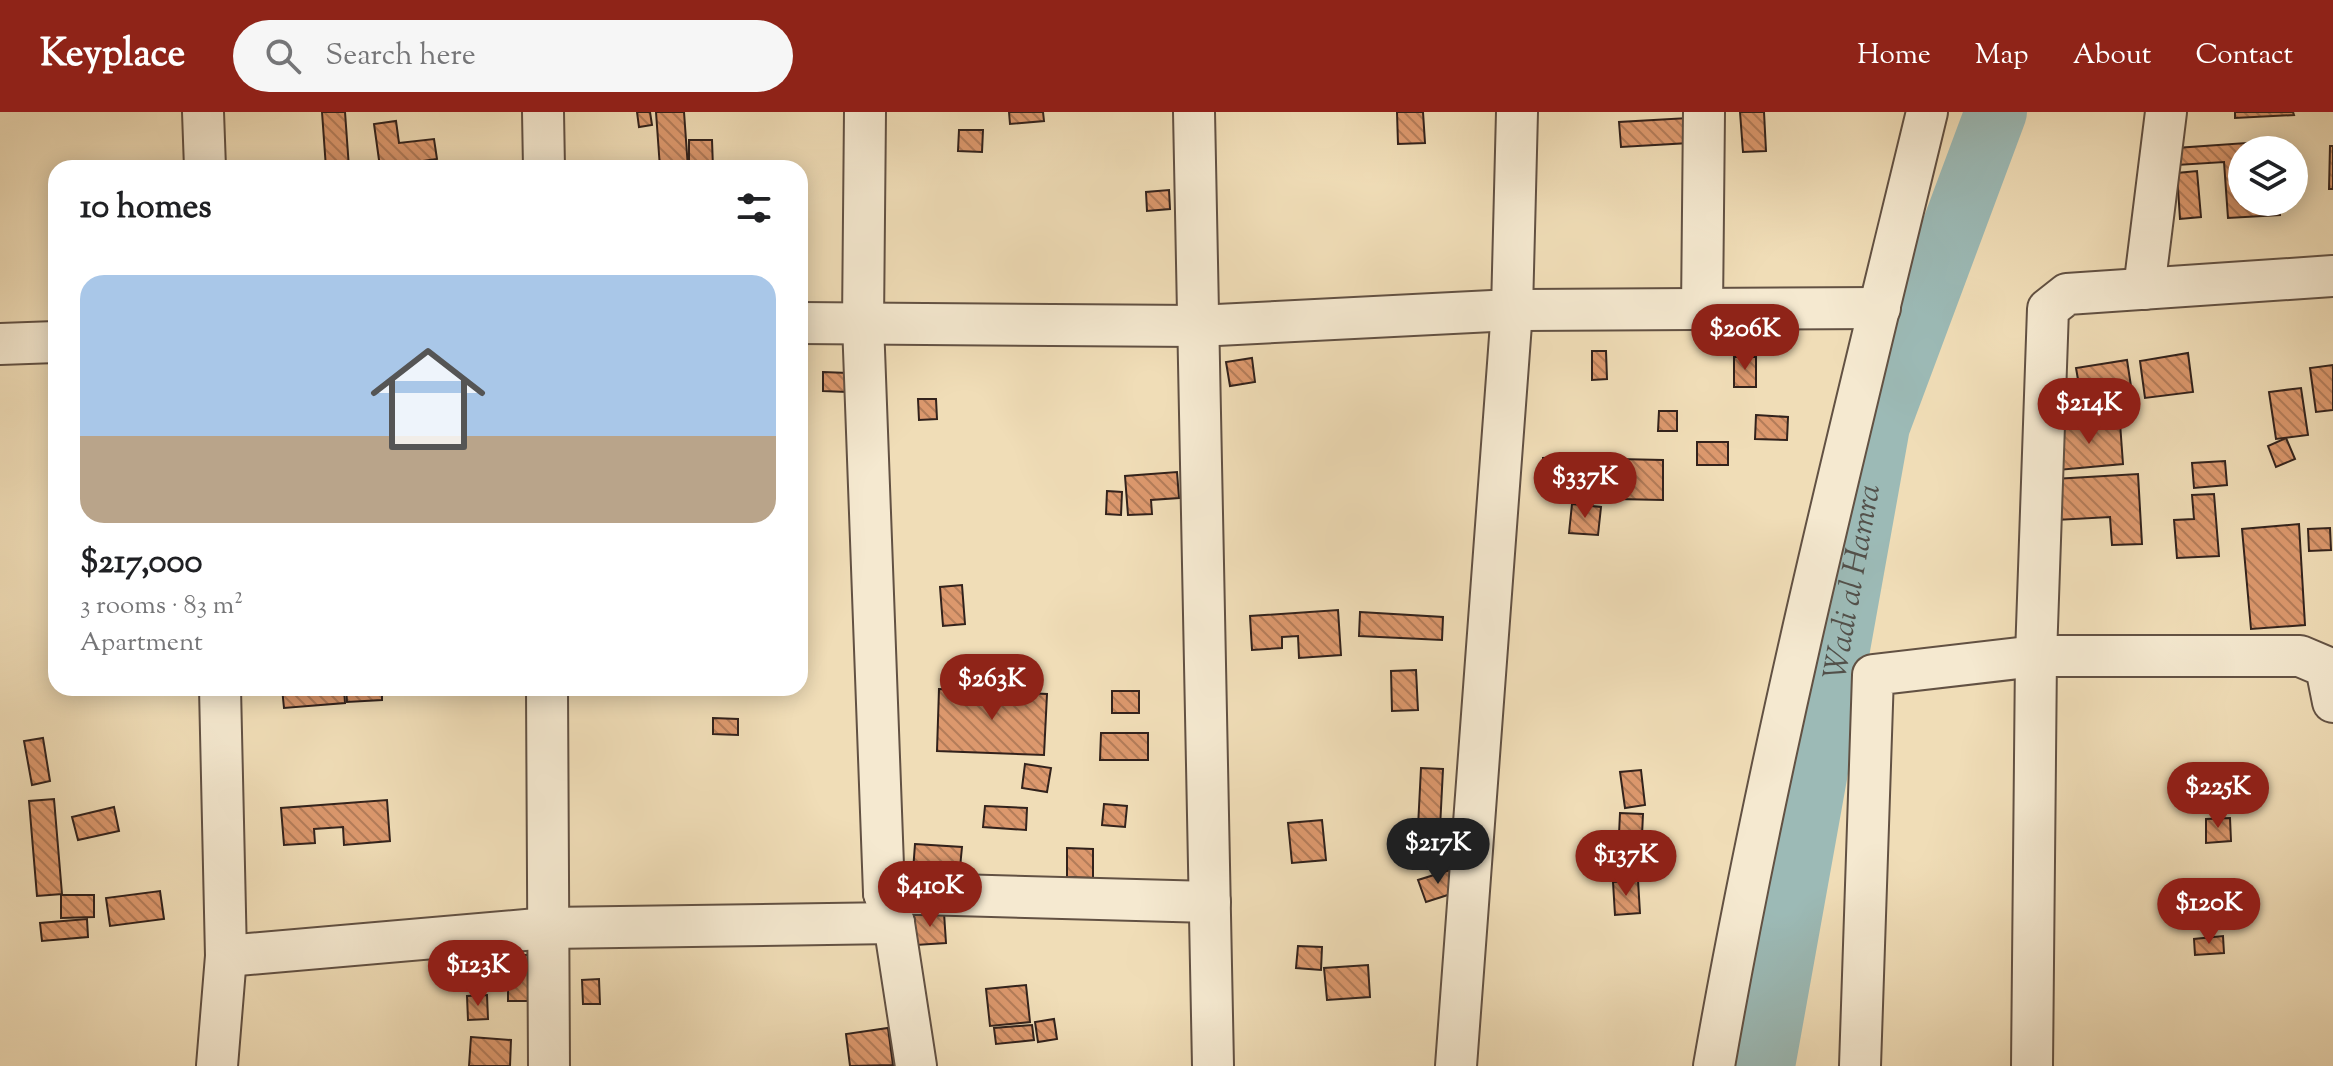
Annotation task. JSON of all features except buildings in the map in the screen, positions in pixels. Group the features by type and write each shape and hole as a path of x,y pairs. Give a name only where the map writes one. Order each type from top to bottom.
{"street":[{"path":"203,112 205,160"},
{"path":"543,112 544,160"},
{"path":"865,112 863,323 889,908 916,1066"},
{"path":"1194,112 1213,1066"},
{"path":"1456,1066 1512,310 1517,112"},
{"path":"1702,310 1704,112"},
{"path":"1714,1066 1757,830 1927,112"},
{"path":"2144,289 2166,112"},
{"path":"2032,1066 2036,656 2048,309 2067,294 2333,276"},
{"path":"808,323 1197,326 1512,310 1880,308"},
{"path":"0,344 48,342"},
{"path":"1860,1066 1873,675 2036,656 2300,656 2326,667 2333,702"},
{"path":"217,1066 226,956 220,696"},
{"path":"547,696 549,1066"},
{"path":"226,956 548,928 889,908 1210,902"}],"waterway":[{"name":"Wadi al Hamra","path":"1764,1066 1879,426 1996,112"}]}
